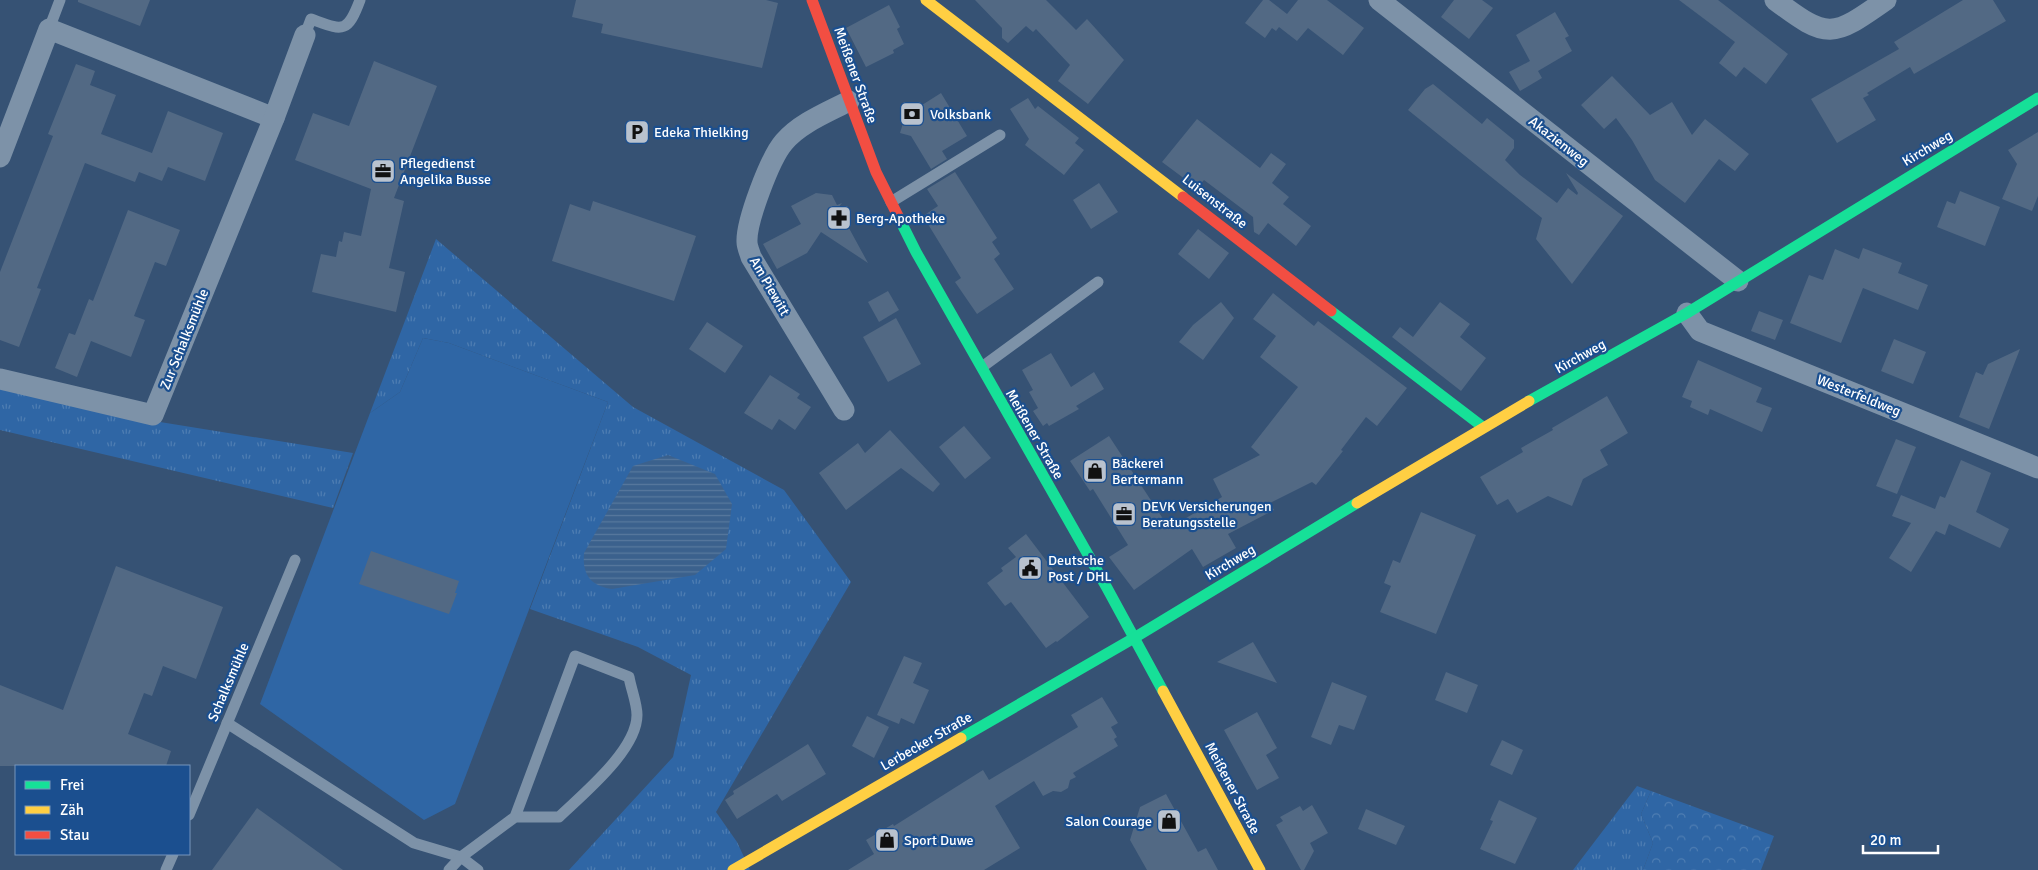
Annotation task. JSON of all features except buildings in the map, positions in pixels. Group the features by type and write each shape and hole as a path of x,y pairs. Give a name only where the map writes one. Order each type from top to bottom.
{"street":[{"name":"Meißener Straße","path":"812,0 876,172 916,252 1134,638 1260,870"},
{"name":"Luisenstraße","path":"926,0 1483,427"},
{"name":"Akazienweg","path":"1379,0 1738,282"},
{"path":"1775,0 1801,19 1822,30 1839,29 1853,23 1886,0"},
{"path":"0,157 49,29 274,118"},
{"name":"Zur Schalksmühle","path":"0,379 153,414 274,118 305,35"},
{"name":"Kirchweg","path":"1134,638 1483,427 1687,313 2038,98"},
{"name":"Am Piewitt","path":"844,410 752,257 747,244 748,226 756,202 774,156 784,141 800,128 849,100"},
{"name":"Westerfeldweg","path":"1687,313 1700,330 2038,468"},
{"name":"Lerbecker Straße","path":"733,870 756,864 1134,638"}],"lane":[{"path":"49,29 60,0"},
{"path":"305,35 311,19 337,28 347,26 353,18 360,0"},
{"path":"891,202 1000,135"},
{"path":"980,368 1098,282"},
{"name":"Schalksmühle","path":"190,813 295,560"},
{"path":"449,870 461,857 515,817 575,656 628,677 637,714 636,722 632,736 609,769 559,817 515,817"},
{"path":"227,723 414,844 461,857 478,870"},
{"path":"166,870 173,855"}],"green space":[{"path":"436,239 633,407 784,490 851,582 716,812 737,842 750,870 569,870 673,757 691,675 638,647 530,609 608,402 449,343 423,338 400,392 370,413"},
{"path":"423,338 449,343 608,402 455,804 424,820 260,704 370,413 400,392"},
{"path":"0,383 160,422 353,453 333,508 0,430"},
{"path":"1637,786 1651,791 1641,814 1653,843 1643,870 1573,870"},
{"path":"1651,791 1774,836 1761,870 1643,870 1653,843 1641,814"}],"shaded area":[{"path":"668,455 715,474 732,504 726,549 695,575 612,589 598,585 586,573 584,553 633,466"}],"traffic: fast":[{"path":"1529,401 1687,313 2038,98"},
{"path":"900,220 916,252 1107,588 1163,691"},
{"path":"1331,311 1483,427"},
{"path":"961,738 1134,638 1357,503"}],"traffic: slow":[{"path":"926,0 1183,197"},
{"path":"1357,503 1529,401"},
{"path":"1163,691 1260,870"},
{"path":"733,870 961,738"}],"traffic: jam":[{"path":"812,0 876,172 900,220"},
{"path":"1183,197 1331,311"}],"place":[{"name":"Volksbank","path":"912,114"},
{"name":"Edeka Thielking","path":"637,132"},
{"name":"Pflegedienst Angelika Busse","path":"383,171"},
{"name":"Berg-Apotheke","path":"839,218"},
{"name":"Bäckerei Bertermann","path":"1095,471"},
{"name":"DEVK Versicherungen Beratungsstelle","path":"1124,514"},
{"name":"Deutsche Post / DHL","path":"1030,568"},
{"name":"Salon Courage","path":"1169,821"},
{"name":"Sport Duwe","path":"887,840"}]}
